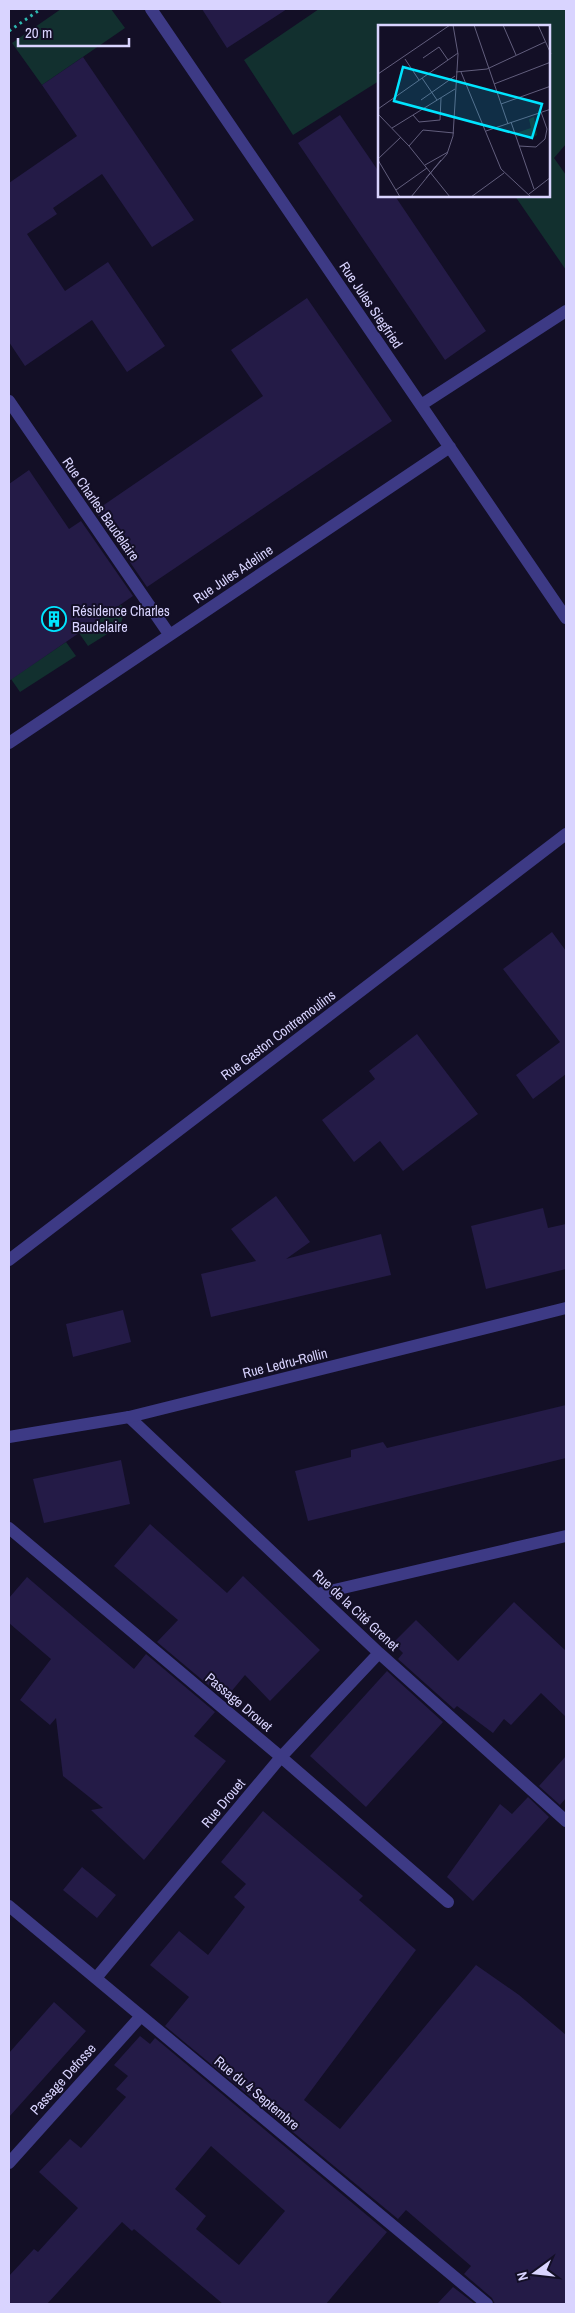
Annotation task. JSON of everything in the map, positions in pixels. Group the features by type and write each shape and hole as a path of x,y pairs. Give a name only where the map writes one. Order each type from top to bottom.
{"street":[{"name":"Rue Jules Siegfried","path":"150,9 566,618"},
{"path":"421,405 566,311"},
{"name":"Rue Charles Baudelaire","path":"9,401 170,634"},
{"name":"Rue Jules Adeline","path":"9,744 450,447"},
{"name":"Rue Gaston Contremoulins","path":"9,1260 566,834"},
{"name":"Rue Ledru-Rollin","path":"9,1437 129,1417 566,1308"},
{"name":"Rue de la Cité Grenet","path":"129,1417 380,1653 566,1821"},
{"name":"Passage Drouet","path":"9,1528 281,1757 448,1902"},
{"path":"317,1594 566,1536"},
{"name":"Rue Drouet","path":"96,1978 281,1757 380,1653"},
{"name":"Rue du 4 Septembre","path":"9,1906 487,2304"},
{"name":"Passage Defosse","path":"9,2163 141,2016"}],"path":[{"path":"9,31 41,9"}],"green space":[{"path":"61,9 111,9 125,28 42,85 12,43"},
{"path":"319,9 566,9 566,144 554,158 566,175 566,270 516,198 550,198 550,25 378,25 378,82 293,135 244,60"},
{"path":"121,605 125,611 120,626 88,646 79,633"},
{"path":"66,642 76,656 20,692 11,679"}],"building":[{"path":"202,9 287,9 227,48"},
{"path":"83,57 194,220 152,247 102,174 53,208 57,214 27,234 65,291 108,262 165,346 127,372 92,320 25,366 9,342 9,183 77,136 42,85"},
{"path":"340,115 378,171 378,198 396,198 486,331 445,360 298,143"},
{"path":"307,298 392,421 147,587 95,511 263,396 231,350"},
{"path":"29,470 69,529 81,521 133,596 9,681 9,484"},
{"path":"552,932 566,951 566,1074 533,1099 516,1075 560,1042 503,969"},
{"path":"417,1034 478,1114 403,1171 380,1141 354,1162 322,1120 375,1079 369,1071"},
{"path":"276,1196 310,1242 286,1259 381,1234 391,1275 211,1317 201,1274 256,1261 231,1229"},
{"path":"543,1208 548,1228 566,1224 566,1269 486,1289 471,1226"},
{"path":"123,1310 131,1342 73,1357 66,1324"},
{"path":"566,1405 566,1458 308,1521 295,1471 351,1457 351,1450 383,1442 387,1448"},
{"path":"121,1460 130,1504 44,1523 33,1479"},
{"path":"150,1524 227,1593 243,1576 320,1650 270,1701 245,1675 225,1699 157,1642 178,1620 114,1566"},
{"path":"27,1577 134,1669 146,1654 215,1712 194,1736 226,1761 144,1860 91,1810 103,1808 63,1776 56,1718 50,1725 20,1700 51,1659 9,1623 9,1598"},
{"path":"514,1602 566,1651 566,1717 541,1693 511,1725 504,1719 493,1733 457,1706 454,1709 398,1659 403,1653 393,1643 416,1620 458,1661"},
{"path":"387,1671 443,1722 366,1807 310,1756"},
{"path":"566,1756 566,1798 560,1805 539,1786"},
{"path":"528,1797 549,1817 473,1901 447,1877 500,1804 512,1814"},
{"path":"263,1811 363,1896 359,1900 416,1950 304,2100 340,2129 476,1965 519,1995 566,2035 566,2304 495,2304 492,2298 464,2274 471,2266 406,2210 398,2219 165,2026 189,1997 150,1965 179,1931 208,1955 245,1907 234,1897 246,1884 221,1862"},
{"path":"82,1867 116,1895 97,1918 63,1890"},
{"path":"54,2002 86,2031 9,2117 9,2053"},
{"path":"140,2036 150,2044 155,2038 387,2232 326,2304 223,2304 134,2229 132,2231 122,2222 47,2304 9,2304 9,2276 34,2249 38,2252 78,2208 39,2172 70,2139 81,2148 126,2097 116,2089 128,2076 114,2065","holes":["211,2146 285,2211 239,2265 196,2229 206,2216 175,2189"]},
{"path":"453,2287 475,2304 437,2304"}],"place":[{"name":"Résidence Charles Baudelaire","path":"54,619"}]}
